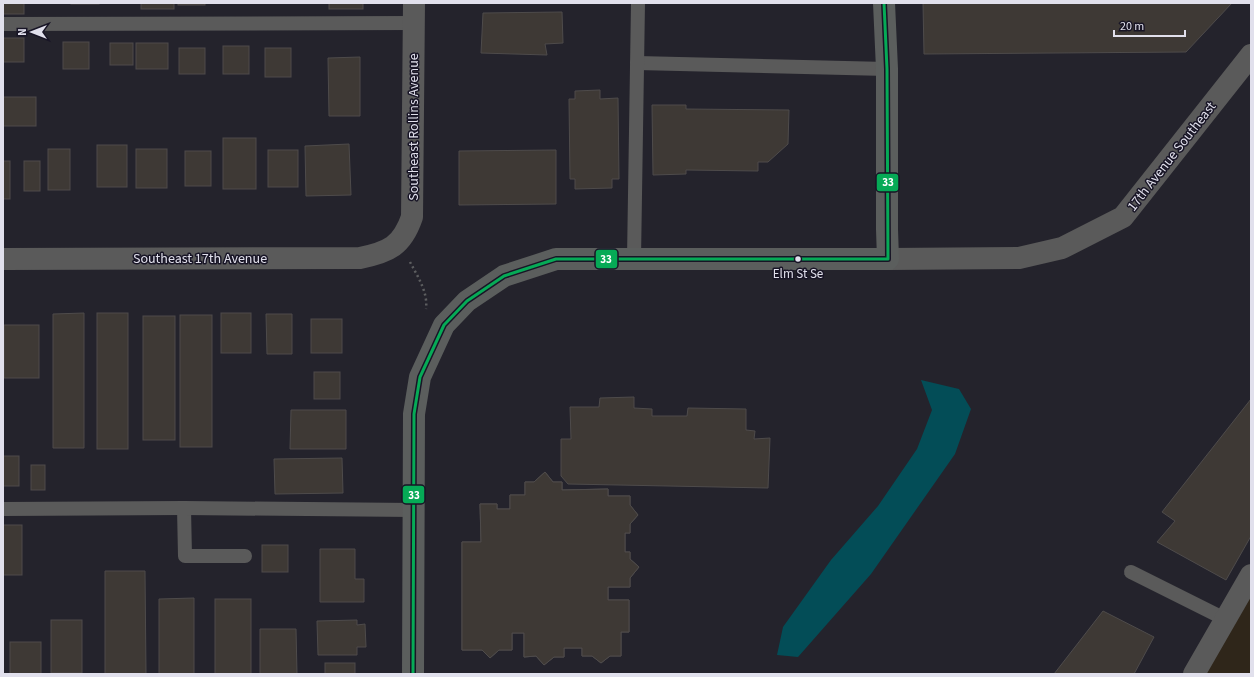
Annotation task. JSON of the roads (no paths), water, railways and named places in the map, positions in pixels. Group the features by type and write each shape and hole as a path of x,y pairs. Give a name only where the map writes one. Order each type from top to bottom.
{"street":[{"path":"414,674 414,414 420,376 444,324 467,301 504,276 556,259 888,259 887,69 884,3"},
{"name":"Southeast Rollins Avenue","path":"395,245 407,231 412,216 414,13"},
{"name":"17th Avenue Southeast","path":"888,259 1020,258 1062,248 1123,217 1251,55"},
{"name":"Southeast 17th Avenue","path":"3,259 360,258 378,254 395,245"},
{"path":"1194,674 1251,575"}],"lane":[{"path":"634,259 638,3"},
{"path":"3,24 414,13"},
{"path":"637,63 887,69"},
{"path":"3,509 184,508 414,510"},
{"path":"184,508 185,556 245,556"},
{"path":"1131,572 1225,619"}],"water":[{"path":"921,380 959,389 971,409 955,454 871,574 798,657 777,655 783,627 831,560 878,506 917,449 932,410"}],"place":[{"name":"Elm St Se","path":"798,259"}]}
